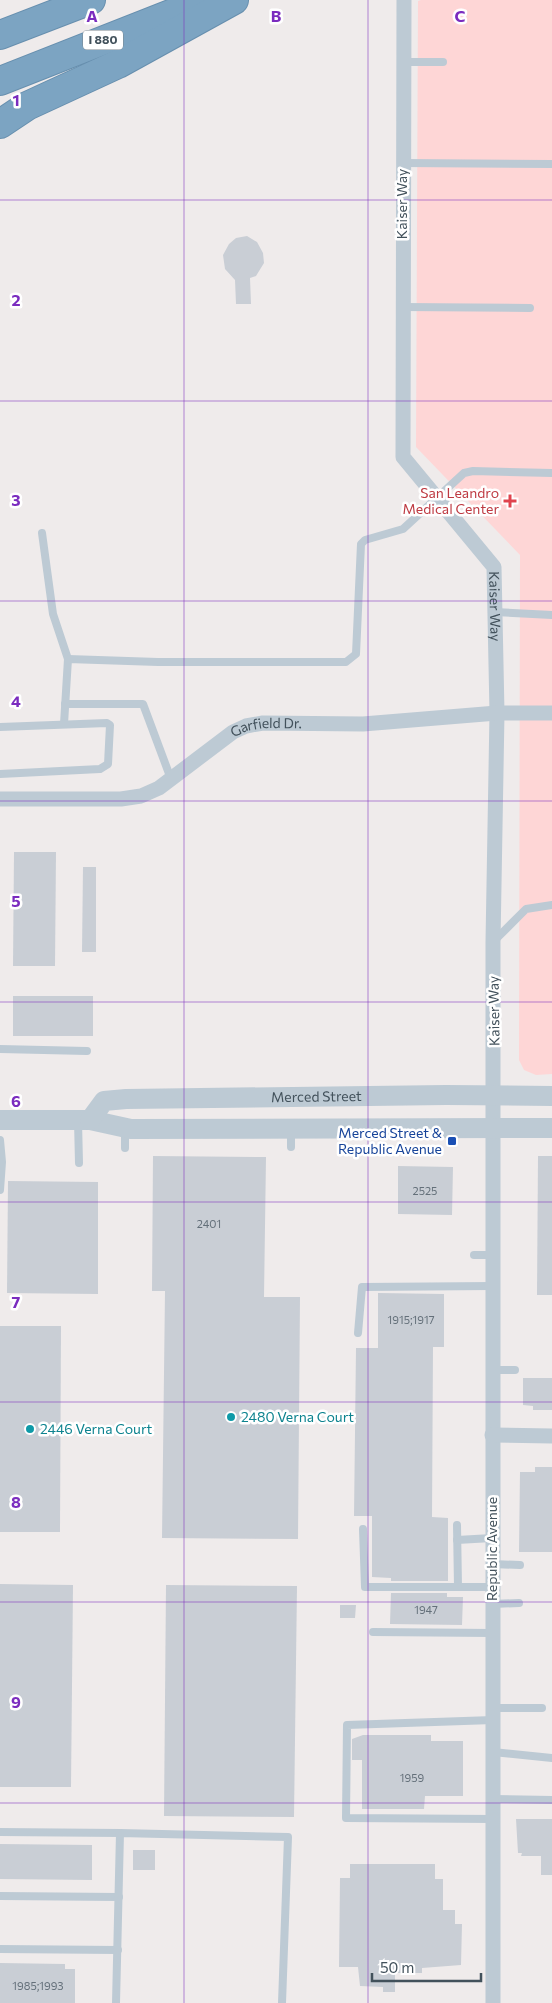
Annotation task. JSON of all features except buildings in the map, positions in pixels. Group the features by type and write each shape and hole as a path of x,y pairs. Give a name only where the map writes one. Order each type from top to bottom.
{"highway":[{"path":"0,35 90,0"},
{"name":"I 880","path":"0,82 207,0"},
{"path":"0,124 27,106 118,64 234,0"}],"street":[{"name":"Kaiser Way","path":"404,0 403,457 494,567 497,713 493,942 495,1094"},
{"name":"Garfield Dr.","path":"0,798 121,799 141,796 159,788 233,732 246,726 263,723 363,724 497,713 552,713"},
{"name":"Merced Street","path":"84,1120 104,1101 126,1099 495,1094 552,1096"},
{"name":"Republic Avenue","path":"493,2003 492,1435 495,1094"},
{"path":"0,1120 84,1120 125,1138 291,1138 328,1132 552,1128"},
{"path":"492,1435 552,1436"}],"lane":[{"path":"403,62 443,62"},
{"path":"403,163 552,164"},
{"path":"402,307 530,308"},
{"path":"68,659 158,662 346,662 356,654 361,544 365,540 403,529 464,473 473,471 552,473"},
{"path":"42,534 53,614 68,659 64,724"},
{"path":"495,612 552,615"},
{"path":"65,704 143,704 171,779"},
{"path":"0,727 107,723 110,725 108,764 100,769 0,774"},
{"path":"493,942 526,909 552,905"},
{"path":"0,1049 86,1051"},
{"path":"79,1163 84,1120"},
{"path":"0,1140 2,1162 0,1190"},
{"path":"474,1255 494,1255"},
{"path":"358,1333 362,1287 493,1286"},
{"path":"493,1370 515,1370"},
{"path":"457,1525 458,1586"},
{"path":"363,1529 365,1587 492,1586"},
{"path":"457,1540 492,1538"},
{"path":"492,1564 520,1565"},
{"path":"492,1604 519,1604"},
{"path":"373,1632 492,1633"},
{"path":"493,1819 346,1818 346,1725 492,1714 542,1708"},
{"path":"493,1752 552,1758"},
{"path":"493,1799 552,1800"},
{"path":"0,1832 288,1837 282,2003"},
{"path":"116,2003 120,1833"},
{"path":"0,1896 119,1897"},
{"path":"0,1949 118,1950"}],"shaded area":[{"name":"San Leandro Medical Center","path":"552,0 552,1074 536,1075 524,1070 519,1060 520,555 416,447 418,1"}],"place":[{"name":"San Leandro Medical Center","path":"510,501"},
{"name":"Merced Street & Republic Avenue","path":"452,1141"},
{"name":"2480 Verna Court","path":"231,1417"},
{"name":"2446 Verna Court","path":"30,1429"}]}
